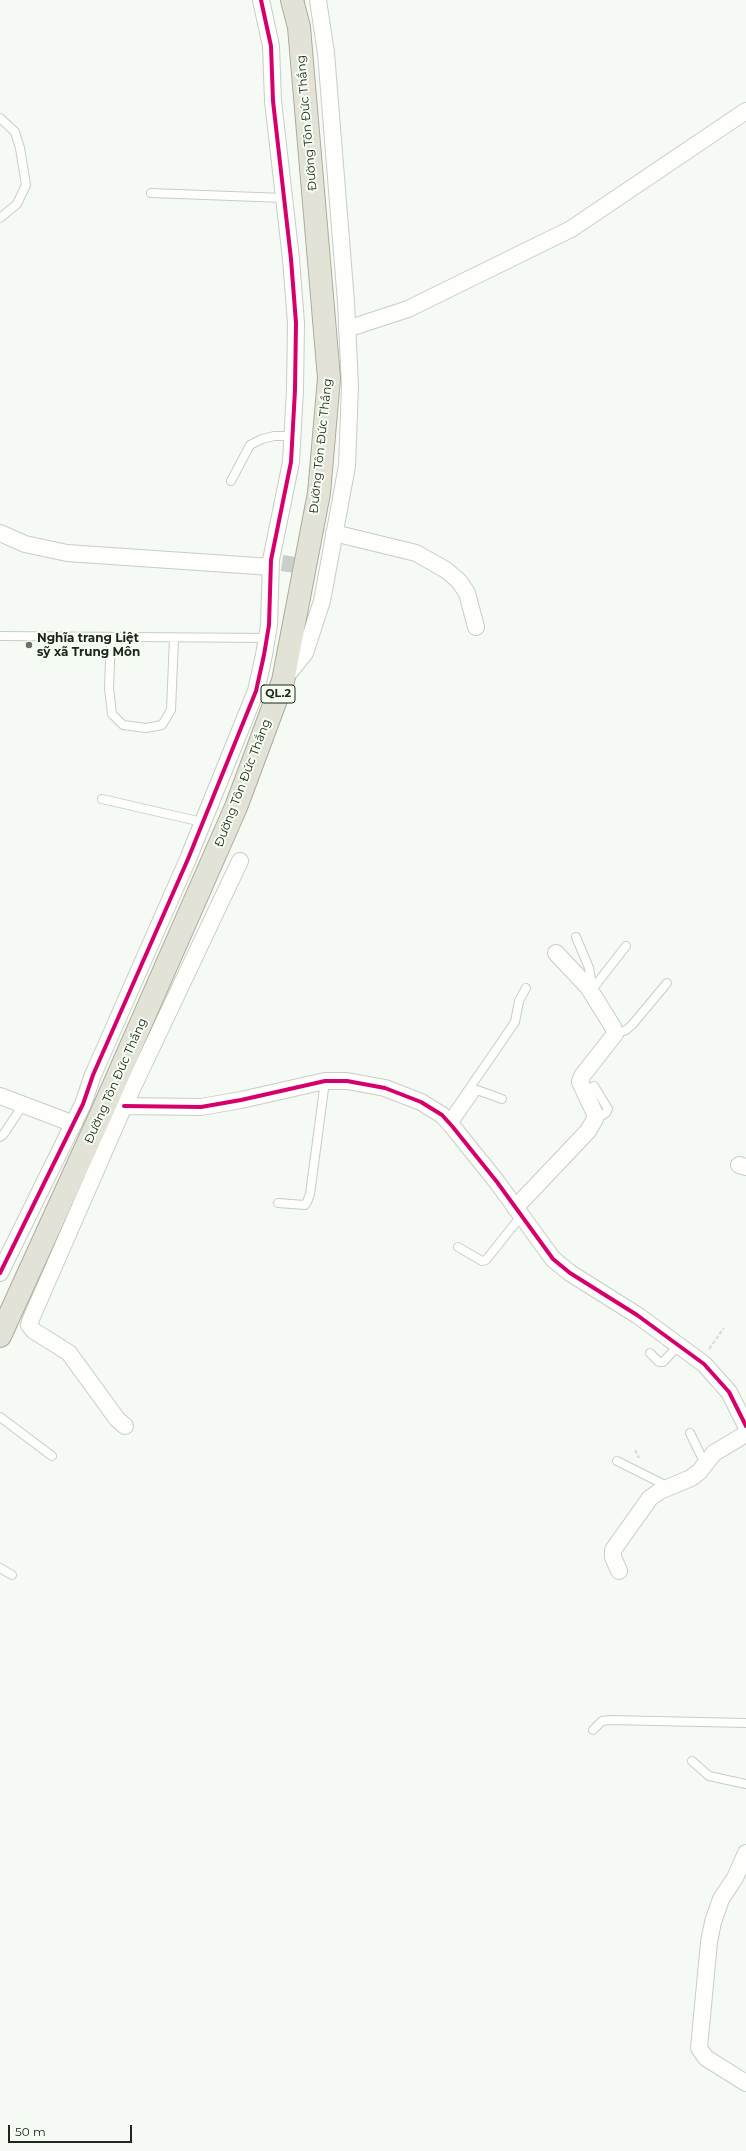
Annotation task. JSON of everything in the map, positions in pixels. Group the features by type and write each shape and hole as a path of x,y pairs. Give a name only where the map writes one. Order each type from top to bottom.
{"highway":[{"name":"Đường Tôn Đức Thắng","path":"0,1336 115,1112 236,807 283,681 319,493 329,378 299,26 292,0"}],"street":[{"path":"0,1273 83,1104 93,1076 202,822 256,691 264,654 267,638 274,563 291,462 296,390 296,323 273,101 271,46 261,0"},
{"path":"283,681 305,653 322,600 322,570 334,533 347,466 350,386 347,329 326,52 318,0"},
{"path":"347,329 408,309 571,229 746,111"},
{"path":"0,533 25,544 67,553 274,563"},
{"path":"334,533 416,553 446,570 459,580 467,593 476,627"},
{"path":"264,654 287,658"},
{"path":"125,1426 117,1419 69,1353 34,1331 30,1325 115,1112 240,861"},
{"path":"518,1212 588,1131 595,1119 595,1114 580,1082 588,1068 612,1041 615,1034 613,1027 589,989 556,953"},
{"path":"83,1104 115,1112 200,1107 242,1100 325,1081 347,1081 404,1094 421,1102 449,1123 553,1259 570,1273 637,1315 700,1360 729,1392 741,1400 746,1426"},
{"path":"0,1096 74,1124"},
{"path":"619,1571 613,1557 617,1543 650,1498 669,1487 691,1478 699,1472 704,1464 720,1448 746,1434"},
{"path":"746,1853 735,1878 721,1899 713,1922 709,1942 699,2048 706,2058 746,2083"}],"lane":[{"path":"0,118 15,132 20,148 26,184 18,204 0,218"},
{"path":"151,193 284,198"},
{"path":"232,481 250,445 262,439 274,436 293,436"},
{"path":"0,636 267,638"},
{"path":"111,637 109,688 112,714 123,725 146,728 162,726 171,710 174,638"},
{"path":"102,800 202,822"},
{"path":"576,937 589,968 591,980 589,989"},
{"path":"589,989 626,946"},
{"path":"615,1034 626,1030 667,983"},
{"path":"449,1123 515,1022 519,1001 526,988"},
{"path":"278,1204 305,1205 307,1202 310,1194 325,1081"},
{"path":"594,1086 608,1108 606,1113 595,1119"},
{"path":"449,1123 477,1090 502,1099"},
{"path":"0,1136 3,1135 23,1105"},
{"path":"458,1248 482,1261 486,1260 518,1212"},
{"path":"650,1354 659,1362 663,1362 679,1345"},
{"path":"0,1417 52,1456"},
{"path":"690,1433 704,1464"},
{"path":"617,1461 669,1487"},
{"path":"0,1568 12,1575"},
{"path":"593,1730 602,1721 610,1720 746,1723"},
{"path":"692,1761 709,1776 746,1784"}],"path":[{"path":"700,1360 724,1328"}],"tunnel":[{"path":"282,563 316,568"}],"cycle path":[{"path":"0,1273 83,1104 93,1075 188,859 256,691 264,655 269,625 271,560 291,462 295,390 296,323 291,259 273,101 271,46 261,0"},
{"path":"124,1106 201,1107 241,1100 325,1081 347,1081 385,1088 421,1102 442,1115 452,1126 497,1182 553,1259 570,1273 637,1315 704,1364 729,1392 746,1426"}],"place":[{"name":"Nghĩa trang Liệt sỹ xã Trung Môn","path":"29,645"}]}
